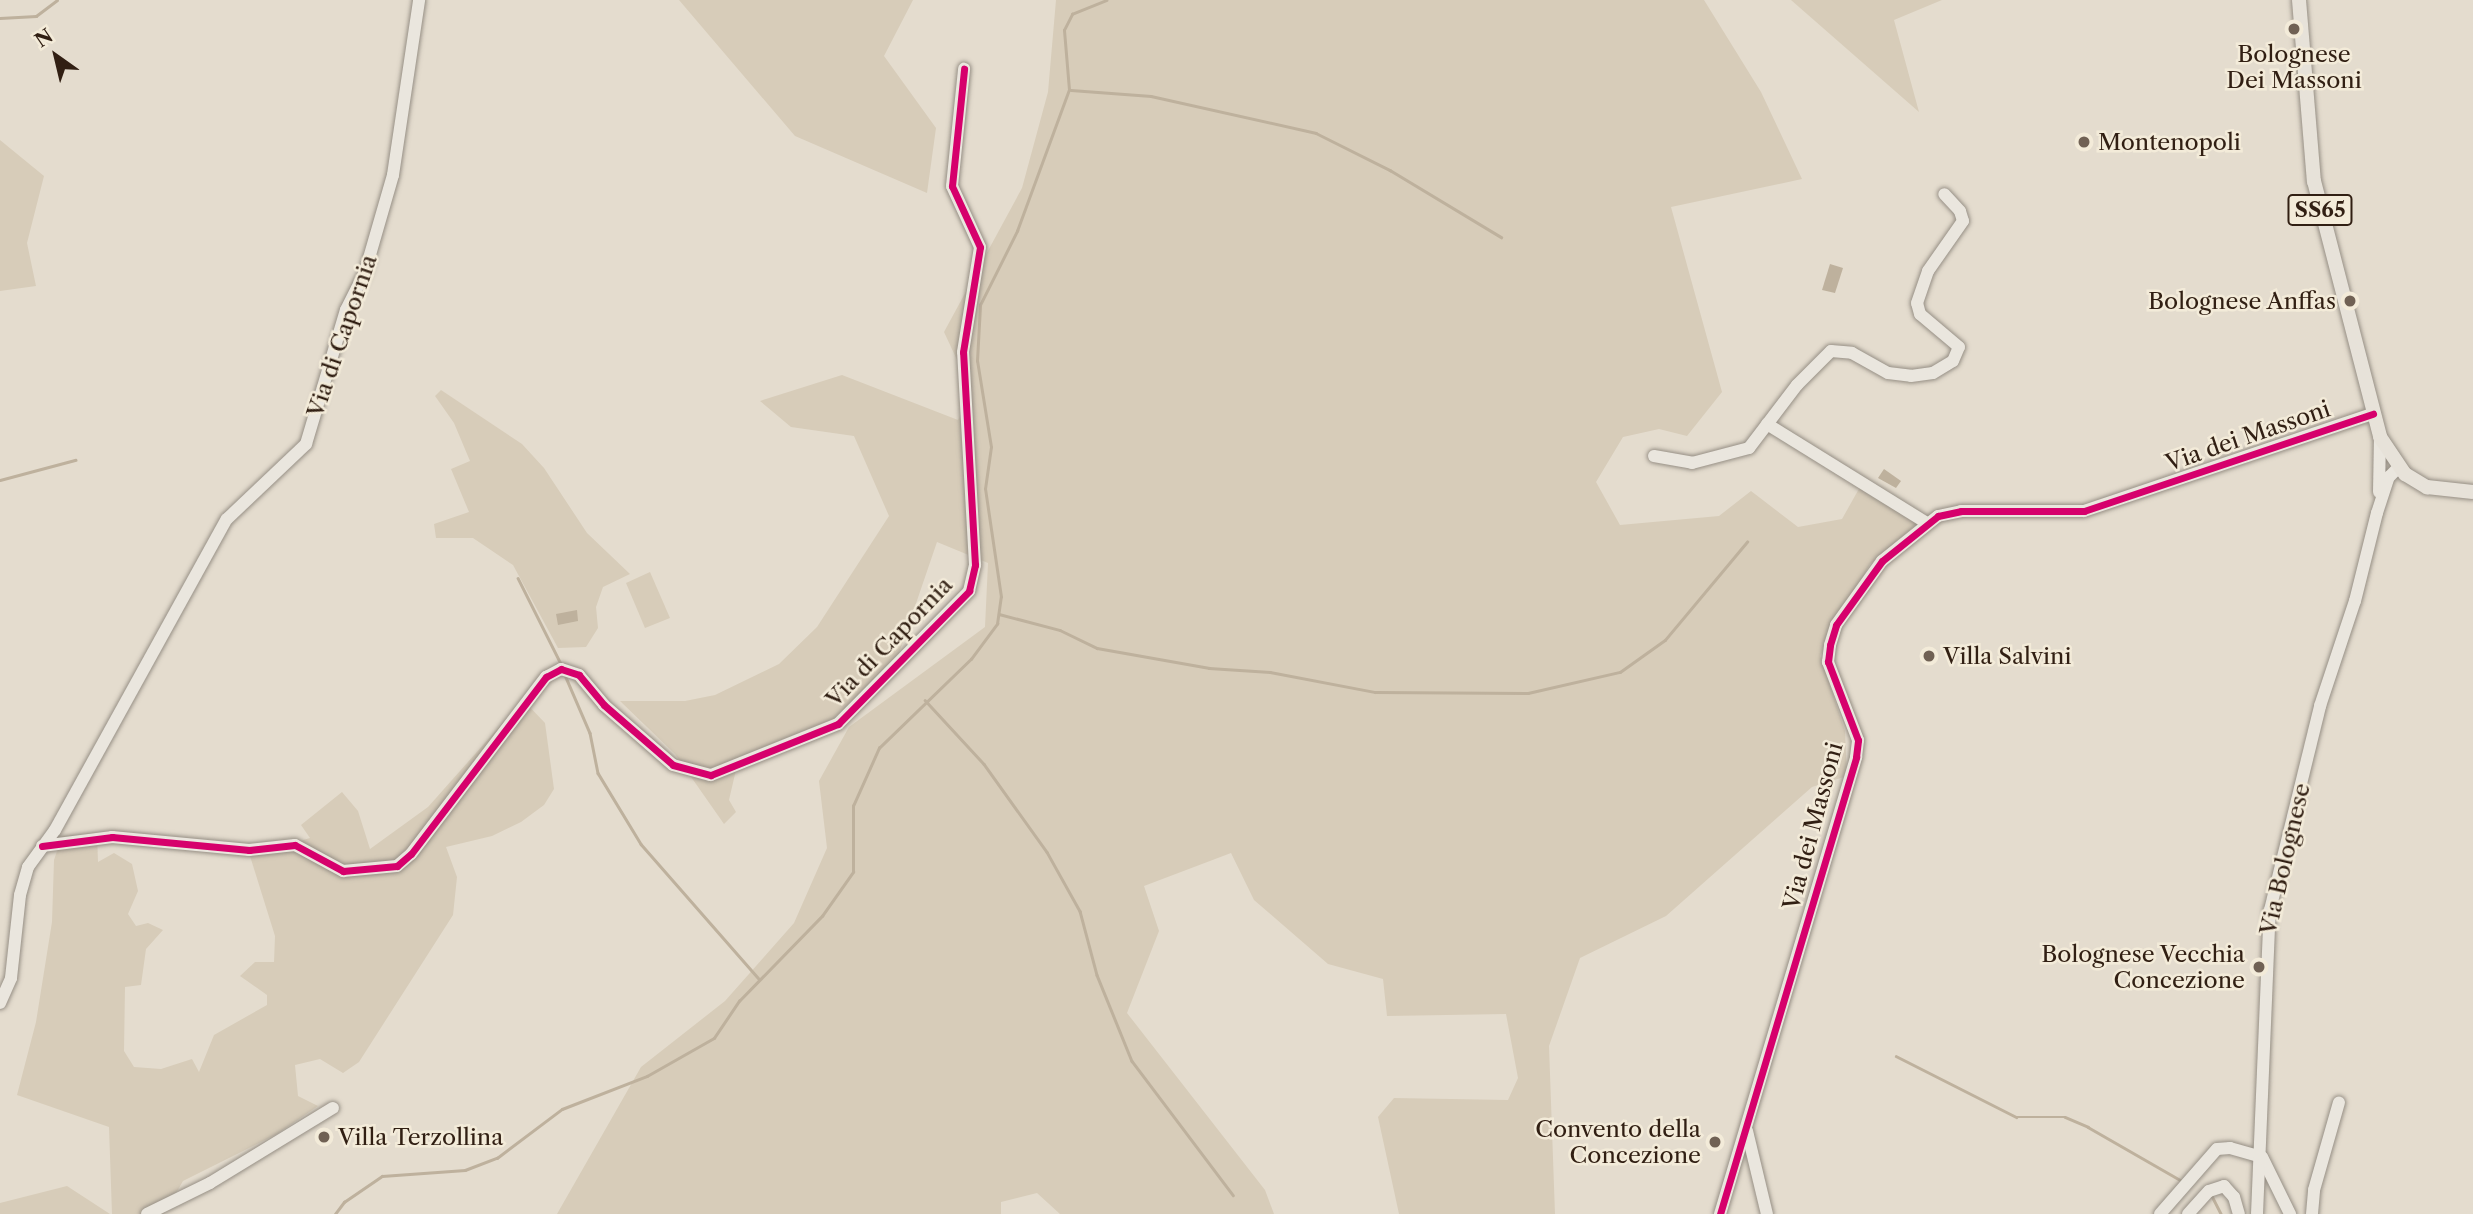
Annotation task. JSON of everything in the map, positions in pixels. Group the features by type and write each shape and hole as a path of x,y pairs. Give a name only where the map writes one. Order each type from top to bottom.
{"main road":[{"name":"SS65","path":"2299,0 2314,181 2373,414 2390,470 2427,487 2473,492"}],"street":[{"name":"Via di Capornia","path":"0,1003 11,978 19,895 28,867 55,830 227,519 306,444 346,310 365,272 393,175 419,0"},
{"name":"Via di Capornia","path":"42,846 112,837 248,850 295,845 343,871 377,872 397,866 411,855 546,677 565,669 673,765 711,775 838,724 969,591 975,565 963,352 980,247 952,186 964,69"},
{"path":"1654,456 1692,463 1749,448 1831,351 1852,354 1888,373 1911,376 1933,373 1953,362 1959,347 1920,314 1917,303 1928,271 1963,221 1960,211 1944,194"},
{"name":"Via dei Massoni","path":"1720,1214 1856,758 1858,740 1828,662 1830,645 1836,625 1882,561 1925,522 1961,511 2084,511 2373,414"},
{"path":"1767,424 1925,522"},
{"name":"Via Bolognese","path":"2257,1214 2256,1154 2264,1070 2265,938 2270,910 2320,706 2355,601 2390,470"},
{"path":"2312,1214 2314,1190 2339,1102"},
{"path":"147,1214 210,1183 333,1108"},
{"path":"1746,1131 1767,1214"},
{"path":"2160,1214 2217,1149 2262,1157 2290,1214"},
{"path":"2188,1214 2209,1191 2224,1186 2234,1197 2239,1214"}],"shaded area":[{"path":"679,0 913,0 884,56 936,128 927,193 795,136"},
{"path":"1056,0 1704,0 1761,92 1802,179 1671,207 1722,392 1687,436 1659,429 1623,437 1596,482 1620,525 1719,516 1751,491 1798,527 1842,519 1860,487 1918,523 1870,564 1820,656 1845,731 1847,776 1812,787 1666,916 1580,958 1549,1046 1555,1214 1399,1214 1378,1117 1394,1098 1508,1100 1518,1078 1506,1014 1387,1016 1383,979 1328,964 1254,900 1231,853 1144,886 1159,931 1127,1013 1265,1190 1274,1214 1060,1214 1037,1193 1001,1202 1001,1214 557,1214 641,1067 725,1001 794,923 827,848 819,781 849,727 985,627 988,563 937,542 896,662 833,719 739,757 729,800 736,812 724,824 675,754 620,701 685,701 715,695 779,664 817,627 889,516 854,436 791,427 760,401 842,375 958,420 972,392 944,332 1022,188 1048,92"},
{"path":"1791,0 1942,0 1894,20 1919,112"},
{"path":"0,140 44,176 27,243 36,286 0,291"},
{"path":"1830,264 1843,268 1835,293 1822,290"},
{"path":"441,390 522,444 544,468 587,533 630,574 603,587 596,607 598,628 586,647 558,648 513,565 473,538 436,538 434,524 469,512 451,469 470,461 454,423 435,396"},
{"path":"1884,469 1901,481 1896,488 1878,478"},
{"path":"650,572 670,618 645,628 626,583"},
{"path":"577,610 578,621 558,625 556,614"},
{"path":"523,700 545,723 554,789 544,805 521,822 492,836 446,847 457,877 453,915 359,1062 343,1073 320,1059 295,1065 298,1096 318,1106 277,1134 183,1181 164,1214 112,1214 109,1127 17,1095 36,1022 52,922 54,860 62,836 97,833 98,862 114,853 132,864 138,891 128,914 136,926 148,923 163,930 146,949 141,985 125,987 124,1051 134,1067 161,1069 192,1059 199,1072 214,1035 267,1005 267,995 240,976 255,962 274,962 275,936 250,856 310,838 301,825 342,792 358,811 370,849 428,807"},
{"path":"67,1186 110,1214 0,1214 0,1203"}],"waterway":[{"path":"0,18 36,16 57,0"},
{"path":"335,1214 344,1202 382,1176 465,1170 497,1158 562,1109 647,1076 714,1038 739,1001 822,916 853,872 853,806 879,748 971,659 997,624 1001,597 985,489 991,447 977,361 980,305 1017,231 1069,90 1064,30 1072,14 1106,0"},
{"path":"1071,90 1151,96 1316,133 1390,170 1501,237"},
{"path":"0,480 75,460"},
{"path":"999,614 1060,630 1097,648 1209,668 1270,672 1375,692 1528,693 1620,672 1665,640 1747,542"},
{"path":"518,578 562,666"},
{"path":"565,675 590,733 598,773 641,844 759,979"},
{"path":"925,700 984,764 1047,852 1080,911 1097,975 1132,1061 1233,1195"},
{"path":"1896,1056 2016,1117 2065,1117 2088,1127 2182,1181"},
{"path":"2212,1196 2221,1214"}],"cycle path":[{"path":"42,846 112,837 249,850 295,845 343,871 397,866 411,854 546,677 561,669 579,675 604,705 673,765 711,775 838,724 969,591 975,565 963,352 980,247 952,186 964,69"},
{"path":"1720,1214 1856,757 1858,740 1828,662 1830,645 1836,625 1882,561 1938,516 1961,511 2084,511 2373,414"}],"place":[{"name":"Bolognese Dei Massoni","path":"2294,29"},
{"name":"Montenopoli","path":"2084,142"},
{"name":"Bolognese Anffas","path":"2350,301"},
{"name":"Villa Salvini","path":"1929,656"},
{"name":"Bolognese Vecchia Concezione","path":"2259,967"},
{"name":"Villa Terzollina","path":"324,1137"},
{"name":"Convento della Concezione","path":"1715,1142"}]}
